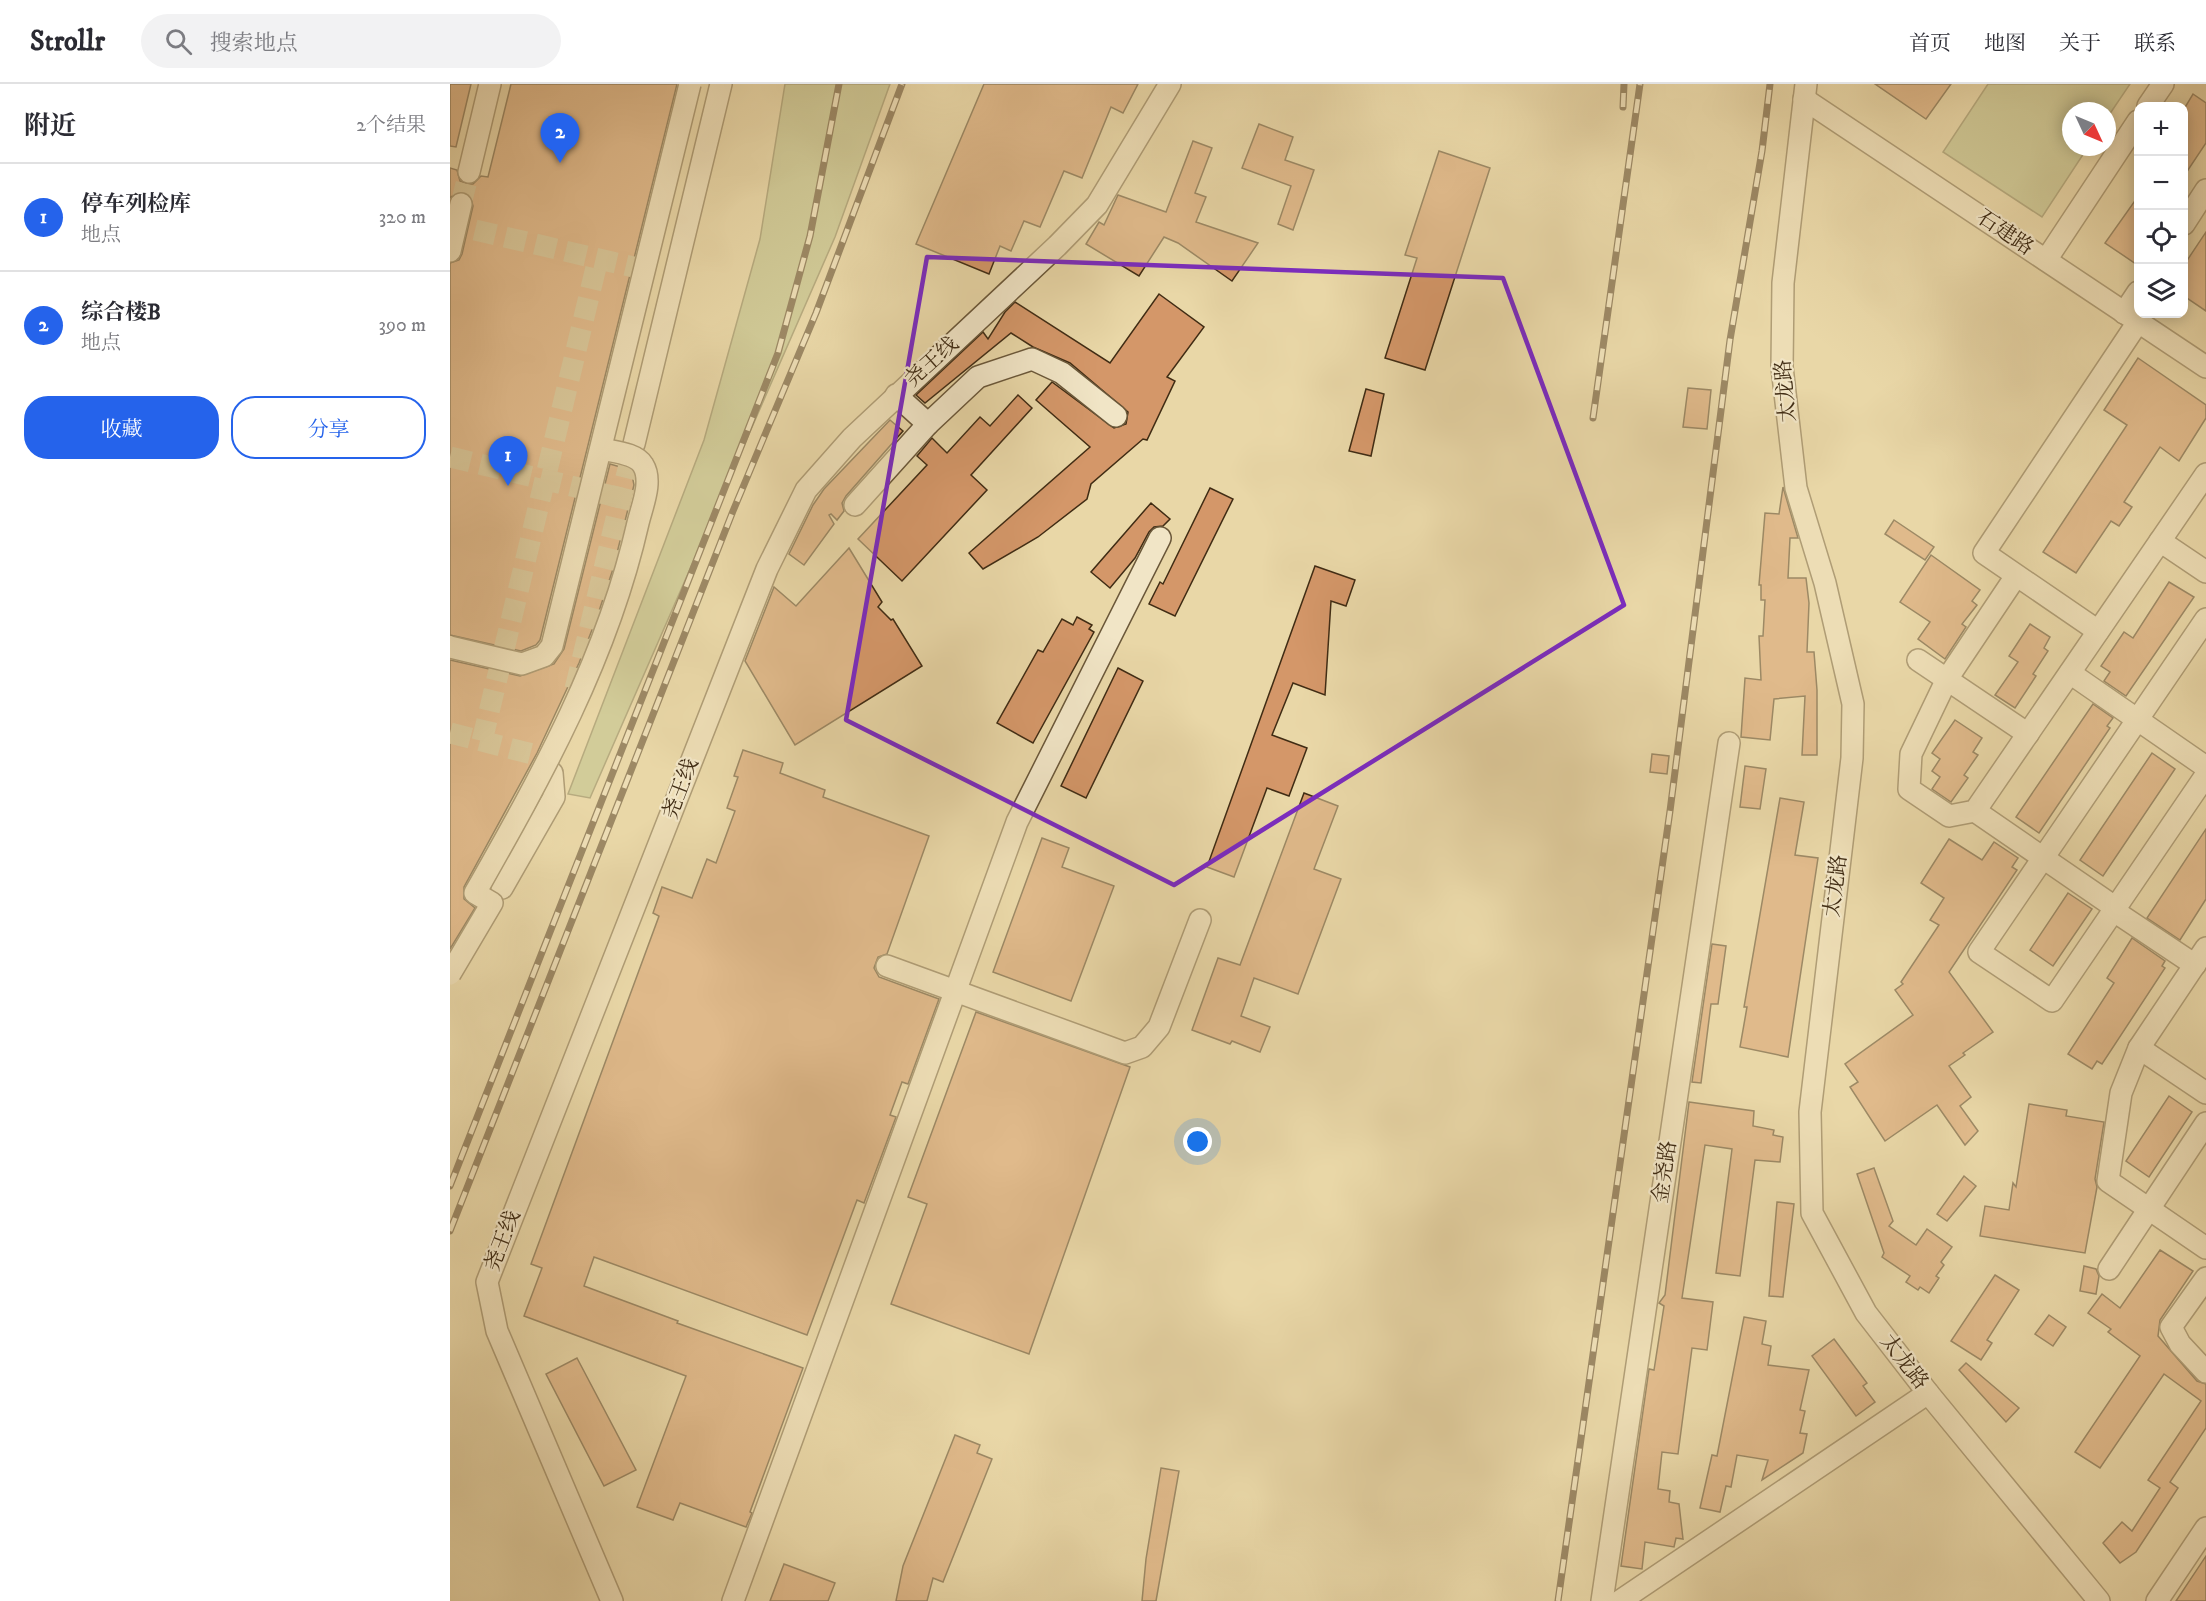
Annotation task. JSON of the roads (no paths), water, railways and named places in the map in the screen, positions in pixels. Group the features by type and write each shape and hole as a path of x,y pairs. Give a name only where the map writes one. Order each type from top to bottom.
{"street":[{"path":"469,172 490,84"},
{"path":"450,647 522,664 544,656 552,646 690,84"},
{"path":"634,444 665,274 721,84"},
{"name":"尧王线","path":"612,1601 497,1331 487,1282 767,569 806,490 852,438 1057,246 1097,205 1170,84"},
{"path":"2151,102 2163,84"},
{"name":"石建路","path":"1805,92 2046,260 2205,365"},
{"name":"太龙路","path":"1805,92 1783,283 1782,367 1796,488 1825,583 1853,704 1852,758 1810,1112 1812,1213 1866,1312 1928,1393 2099,1601"},
{"path":"2046,260 2134,128"},
{"path":"2188,218 2206,190"},
{"path":"450,251 461,226 462,204"},
{"path":"2098,631 1984,553 2131,317 2134,308"},
{"path":"855,505 928,424 978,376 1032,359 1062,373 1116,416"},
{"path":"896,395 928,424"},
{"path":"450,974 492,903 475,893 535,786 593,668 626,575 648,480 643,465 635,457 602,449"},
{"path":"2016,576 1947,679 1911,754 1909,789 1949,816 1975,811 2206,474"},
{"path":"733,1601 1017,822 1160,538"},
{"path":"2160,541 2206,573"},
{"path":"2206,619 1979,952 2052,1001 2206,775"},
{"path":"1918,660 2028,734"},
{"path":"2070,673 2206,767"},
{"name":"金尧路","path":"1602,1601 1729,743"},
{"path":"502,888 554,797 552,773"},
{"path":"1975,811 2115,909 2200,956 2139,1048 2121,1093 2108,1181 2206,1248"},
{"path":"887,966 1125,1053 1142,1047 1159,1027 1200,920"},
{"path":"2139,1048 2206,1093"},
{"path":"2109,1269 2206,1122"},
{"path":"2206,1278 2171,1327 2180,1344 2206,1372"},
{"path":"1620,1601 1928,1393"},
{"path":"2157,1601 2206,1528"}],"tunnel":[{"path":"461,204 469,172"},
{"path":"475,230 655,272"},
{"path":"482,741 598,259"},
{"path":"575,689 634,444"},
{"path":"450,457 621,498"},
{"path":"450,733 548,758"}],"railway":[{"path":"450,1186 778,353 810,236 839,84"},
{"path":"450,1231 733,511 816,313 902,84"},
{"path":"1623,107 1624,84"},
{"path":"1593,418 1640,84"},
{"path":"1558,1601 1670,811 1730,340 1762,151 1770,84"}],"place":[{"name":"综合楼B","path":"560,163"},
{"name":"停车列检库","path":"508,486"}]}
